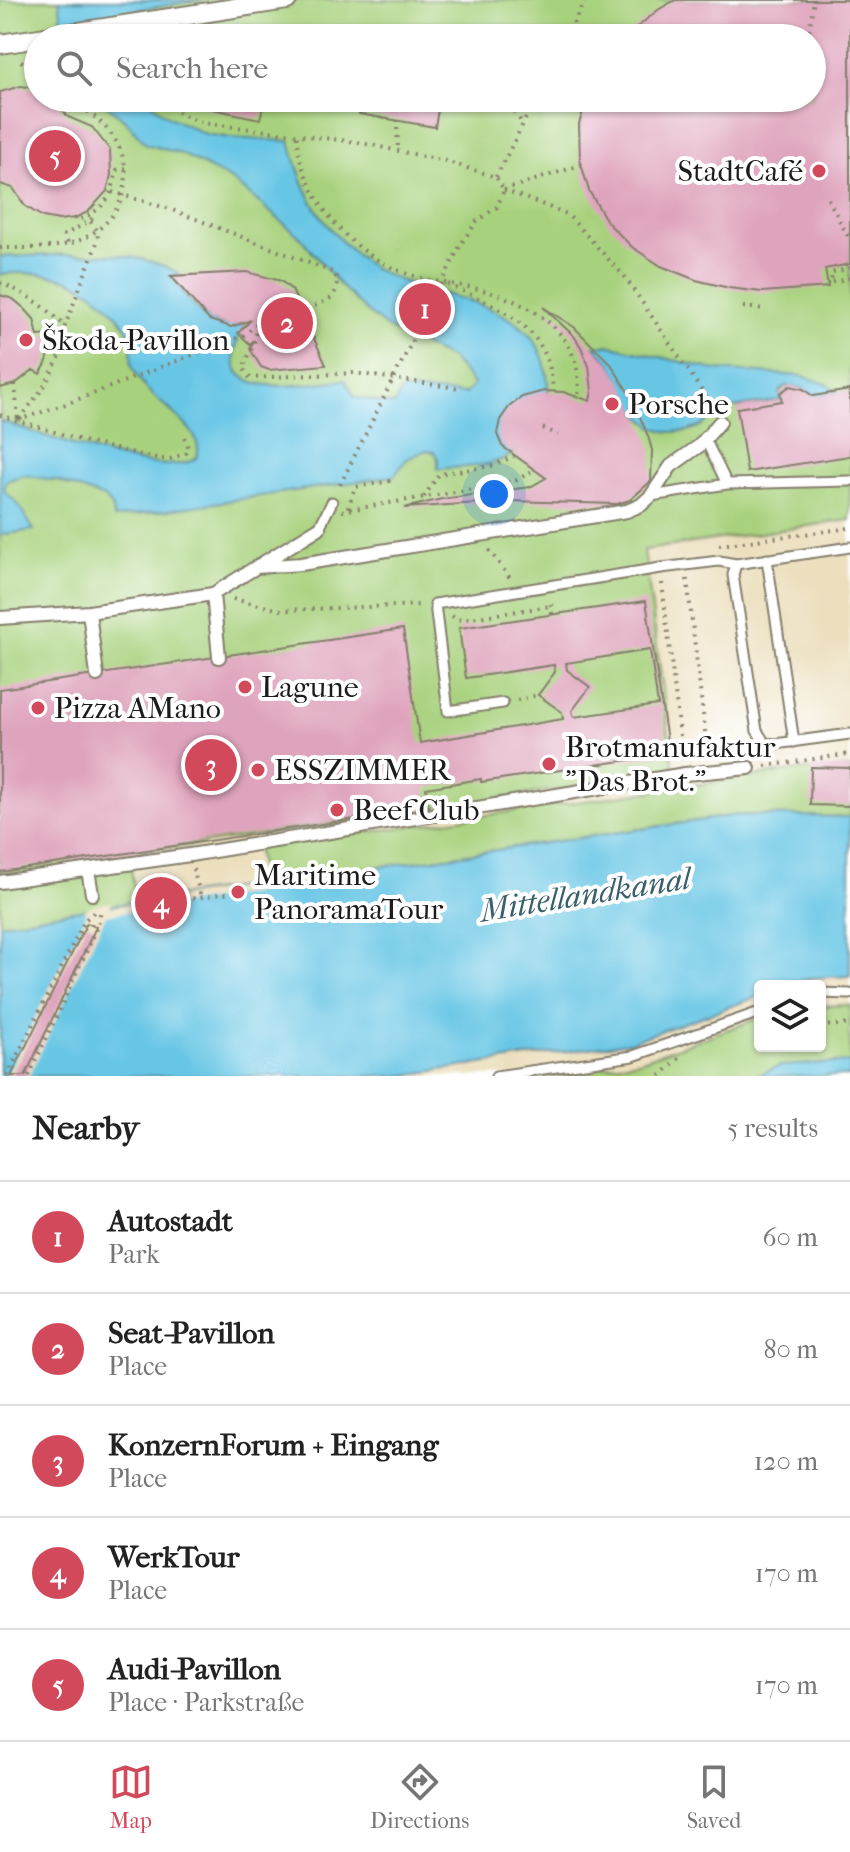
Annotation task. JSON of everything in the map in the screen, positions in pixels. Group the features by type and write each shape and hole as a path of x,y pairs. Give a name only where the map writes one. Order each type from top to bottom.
{"street":[{"path":"130,24 287,0"},
{"path":"0,44 24,40"},
{"path":"256,567 301,564 627,511 651,496 671,466 705,439 718,418"},
{"path":"0,618 89,612 213,594 319,528"},
{"path":"213,594 219,657"},
{"path":"89,612 97,675"},
{"path":"0,882 88,870 122,860 246,840 685,774 749,768"},
{"path":"88,870 92,894"}],"lane":[{"path":"705,439 727,484"},
{"path":"651,496 727,484 850,481"},
{"path":"319,528 332,502"},
{"path":"503,703 448,711 435,604 661,568 719,561 736,564 850,547"},
{"path":"767,559 794,742"},
{"path":"736,564 733,575 757,731 765,743 850,734"},
{"path":"826,993 850,994"},
{"path":"496,1076 633,1056 754,1014"}],"path":[{"path":"573,24 585,0"},
{"path":"810,24 814,0"},
{"path":"0,248 69,243 97,230 113,215 123,197 127,168 112,135 88,112"},
{"path":"178,112 203,123 398,150 496,177 504,190 567,214 625,277 718,418"},
{"path":"515,112 523,125"},
{"path":"496,177 529,112"},
{"path":"397,120 398,150"},
{"path":"297,136 301,161 312,188 327,214 346,236 370,255 404,273 441,284 504,296 523,304 557,329 570,346 578,365 578,397"},
{"path":"332,502 461,244 477,221 497,207 504,190 581,165"},
{"path":"75,218 76,221 90,215 112,192 117,170 127,168"},
{"path":"112,192 170,209 335,273 338,282 334,297 302,310"},
{"path":"828,199 850,240"},
{"path":"69,243 64,235 90,221 99,205"},
{"path":"18,420 45,385 60,356 65,326 94,250 97,230 90,221"},
{"path":"850,268 831,273 830,282 850,278"},
{"path":"0,283 23,292 48,309 65,326"},
{"path":"441,284 489,304 525,326 545,351 553,375 553,392"},
{"path":"743,307 765,309"},
{"path":"18,420 244,335 263,319"},
{"path":"258,325 254,344 243,368 250,378 354,373 457,388"},
{"path":"15,384 18,420"},
{"path":"0,415 90,443 160,459 186,453 188,447 184,437"},
{"path":"543,428 558,435"},
{"path":"424,497 439,474 491,466 514,456"},
{"path":"326,514 491,486 536,471"},
{"path":"347,510 355,487 391,481"},
{"path":"715,545 850,528"},
{"path":"477,536 519,590"},
{"path":"685,565 710,772"},
{"path":"661,568 685,774"},
{"path":"213,594 281,610 435,604 457,620 551,606 552,614"},
{"path":"503,703 538,695"},
{"path":"749,768 850,754"},
{"path":"195,875 201,897"},
{"path":"161,903 238,892"},
{"path":"7,1076 85,920 102,905 98,926 29,1076"},
{"path":"826,1026 850,1024"}],"green space":[{"path":"0,0 850,0 850,520 644,550 674,772 95,860 87,873 131,867 136,903 0,924"},
{"path":"850,768 850,817 738,815 262,884 257,848 792,771"},
{"path":"850,1005 850,1076 541,1076 639,1061 754,1020 754,1052 826,1052 826,1006"}],"water":[{"path":"59,0 204,0 62,21"},
{"path":"115,112 162,112 205,134 290,141 301,177 316,209 337,236 365,262 387,275 470,301 519,325 537,344 546,370 548,389 542,410 518,448 507,457 488,464 438,469 434,452 426,450 407,459 394,476 114,518 112,506 104,498 58,481 24,475 6,481 4,491 17,503 34,530 0,535 0,421 102,453 160,464 182,464 197,457 198,447 188,428 145,387 132,366 130,335 120,319 100,299 88,289 61,278 31,273 0,274 0,256 115,255 159,264 180,274 171,276 210,321 220,325 245,324 235,350 236,368 246,379 262,384 282,386 345,380 355,397 394,405 402,390 465,394 474,385 452,359 386,327 365,310 299,236 232,180 182,154 146,144"},
{"path":"608,345 716,370 802,376 827,384 838,392 813,396 803,388 785,386 779,392 781,400 727,409 699,427 669,432 655,428 640,416 611,364 595,346"},
{"name":"Mittellandkanal","path":"738,815 850,817 850,976 754,980 754,998 630,1042 399,1076 0,1076 0,924"},
{"path":"850,1062 850,1076 755,1076 780,1066"}],"pier":[{"path":"310,877 311,885 106,915 29,1076 6,1076 86,915 85,910 90,906 112,902 111,907"}],"building":[{"path":"675,0 850,0 850,264 825,269 828,287 762,292 696,280 661,266 632,247 608,223 589,191 580,160 579,124 583,112 826,112 826,24 641,24"},
{"path":"24,87 24,112 64,112 68,117 92,127 110,150 111,175 107,191 88,212 59,220 43,217 25,206 13,188 0,184 0,92"},
{"path":"227,112 262,112 260,119"},
{"path":"359,112 438,112 435,127"},
{"path":"247,272 281,281 292,290 326,365 269,370 261,367 250,349 254,340 250,344 238,333 251,320 231,327 209,320 171,276"},
{"name":"Škoda-Pavillon","path":"0,295 13,299 24,308 34,319 38,336 51,335 52,344 40,374 33,370 15,384 0,388"},
{"name":"Porsche","path":"543,307 574,327 611,364 633,400 648,436 652,450 651,481 630,500 617,504 508,501 404,508 442,499 530,487 546,478 502,446 497,434 500,420 509,407 522,397 544,391 563,392 590,401 589,366 581,347 574,336"},
{"path":"790,386 803,389 813,396 850,390 850,456 747,472 737,408 782,401 780,393"},
{"path":"646,601 669,754 426,788 429,808 0,872 0,689 403,629 420,743 563,719 562,712 538,695 555,672 554,665 466,678 459,628","holes":["650,650 658,705 574,717 572,711 590,687 567,670 566,663"]},
{"path":"811,767 850,768 850,806 810,805"},
{"path":"87,923 96,927 25,1076 11,1076"}],"place":[{"name":"Audi-Pavillon","path":"55,156"},
{"name":"StadtCafé","path":"819,171"},
{"name":"Autostadt","path":"425,309"},
{"name":"Seat-Pavillon","path":"287,323"},
{"name":"Škoda-Pavillon","path":"26,340"},
{"name":"Porsche","path":"612,404"},
{"name":"Lagune","path":"245,687"},
{"name":"Pizza AMano","path":"38,708"},
{"name":"Brotmanufaktur \"Das Brot.\"","path":"549,764"},
{"name":"KonzernForum + Eingang","path":"211,765"},
{"name":"ESSZIMMER","path":"258,770"},
{"name":"Beef Club","path":"337,810"},
{"name":"Maritime PanoramaTour","path":"238,892"},
{"name":"WerkTour","path":"161,903"}]}
